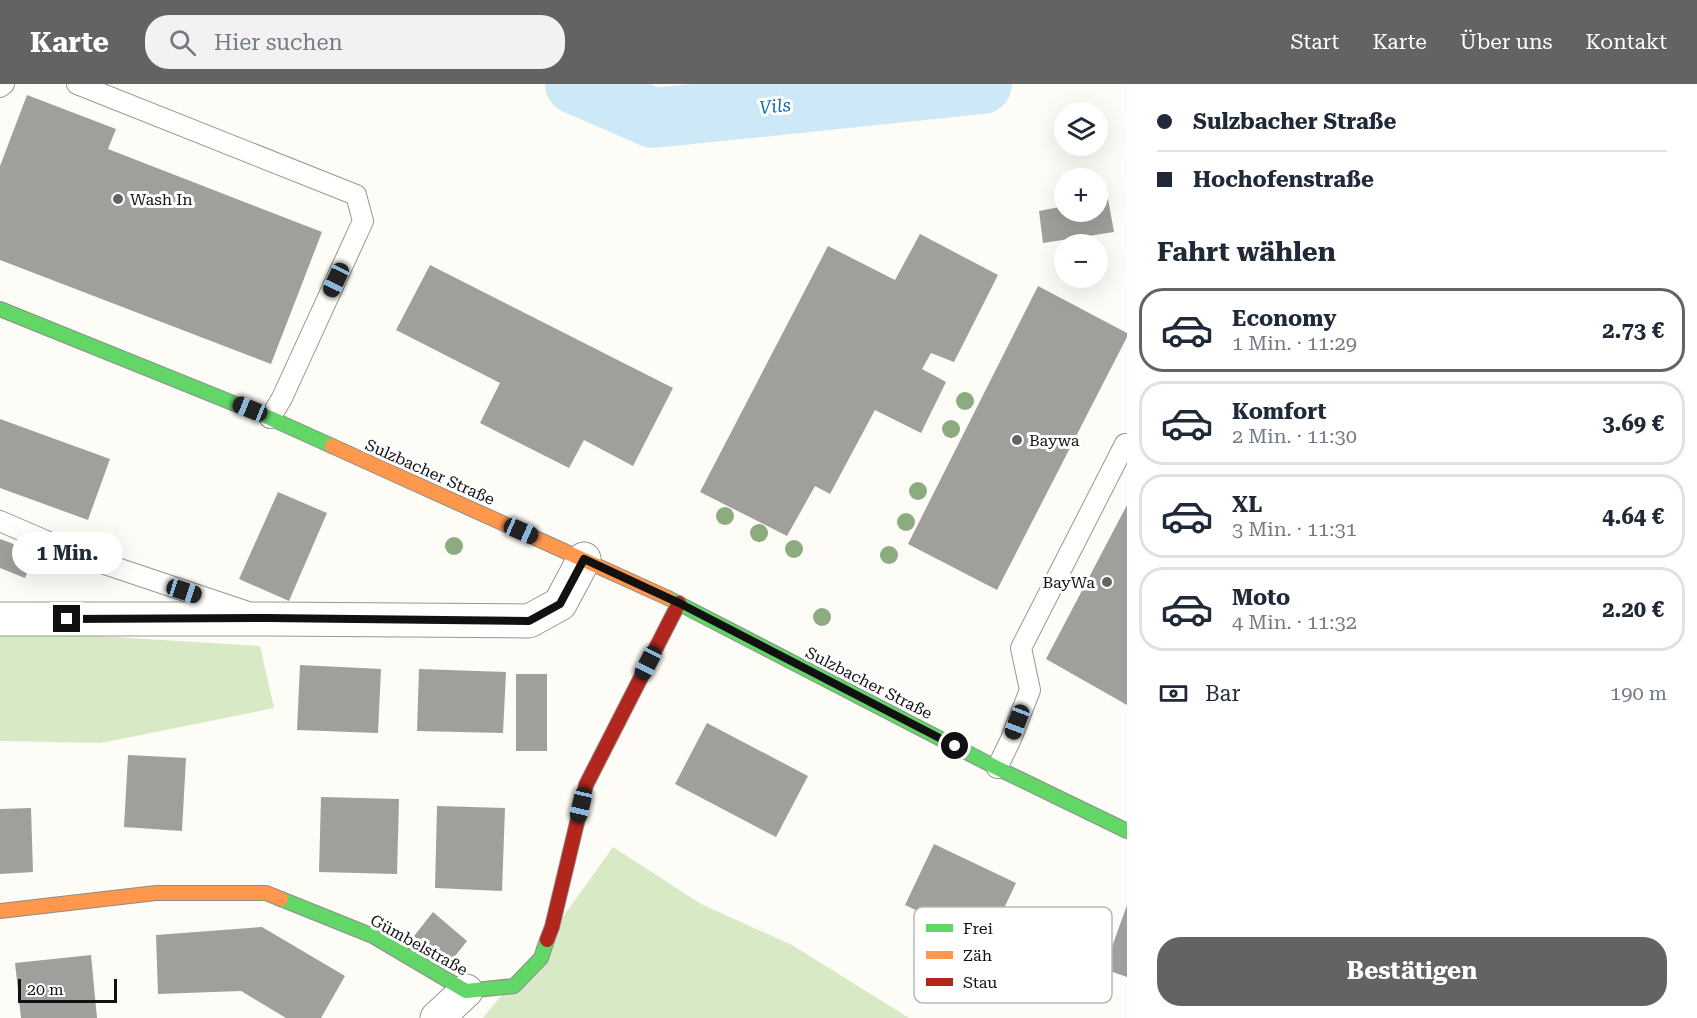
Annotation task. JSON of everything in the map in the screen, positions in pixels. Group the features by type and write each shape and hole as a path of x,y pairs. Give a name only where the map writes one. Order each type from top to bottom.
{"main road":[{"name":"Sulzbacher Straße","path":"0,309 270,418 679,603 997,768 1127,831"},
{"name":"Gümbelstraße","path":"0,911 156,893 266,893 373,936 466,991 514,986 541,958 552,927 586,785 679,603"}],"street":[{"path":"0,619 267,618 529,621 560,604 584,559"},
{"path":"437,1018 466,991"}],"lane":[{"path":"0,87 4,84"},
{"path":"77,84 356,195 363,221 282,398 270,418"},
{"path":"997,768 1030,690 1021,648 1125,444 1127,445"},
{"path":"0,521 81,556 267,618"}],"green space":[{"path":"0,630 260,646 274,708 101,743 0,741"},
{"path":"613,847 701,904 792,945 909,1018 483,1018 547,939"}],"building":[{"name":"Wash In","path":"27,95 116,129 108,149 322,232 271,364 0,260 0,166"},
{"path":"1108,199 1114,232 1054,234 1054,241 1043,243 1039,211 1054,208 1054,222 1108,222"},
{"path":"920,234 998,275 954,362 931,353 922,369 946,382 921,433 875,410 830,494 815,486 787,536 700,492 828,246 895,280"},
{"path":"430,265 673,388 633,466 584,440 569,468 480,423 500,383 396,330"},
{"name":"Baywa","path":"1038,286 1127,333 1127,337 997,590 908,544"},
{"path":"0,419 110,459 88,520 0,488"},
{"path":"278,492 327,513 289,601 239,579"},
{"name":"BayWa","path":"1127,505 1127,705 1046,659"},
{"path":"0,539 35,552 25,578 0,568"},
{"path":"300,665 381,669 378,733 297,730"},
{"path":"419,669 506,672 503,733 417,731"},
{"path":"516,674 547,674 547,751 516,751"},
{"path":"707,723 808,776 776,837 675,784"},
{"path":"128,755 186,758 182,831 124,827"},
{"path":"321,797 399,799 397,874 319,872"},
{"path":"437,806 505,808 502,891 435,888"},
{"path":"31,808 33,872 0,874 0,809"},
{"path":"934,844 1016,883 1005,907 914,907 914,909 905,905"},
{"path":"1127,905 1127,977 1112,972 1112,947"},
{"path":"433,912 467,941 448,965 414,936"},
{"path":"262,927 345,976 321,1018 286,1018 241,991 158,994 156,935"},
{"path":"91,955 97,1018 21,1018 15,963"}],"waterway":[{"name":"Vils","path":"575,84 653,118 982,84"}],"traffic: fast":[{"path":"0,309 270,418 332,446"},
{"path":"668,598 997,768 1127,831"},
{"path":"281,899 373,936 466,991 514,986 541,958 547,940"}],"traffic: slow":[{"path":"332,446 668,598"},
{"path":"0,911 156,893 266,893 281,899"}],"traffic: jam":[{"path":"547,940 586,785 679,603"}],"place":[{"name":"Wash In","path":"118,199"},
{"name":"Baywa","path":"1017,440"},
{"name":"BayWa","path":"1107,582"}],"route":[{"path":"67,619 267,618 529,621 560,604 584,559 679,603 955,746"}]}
